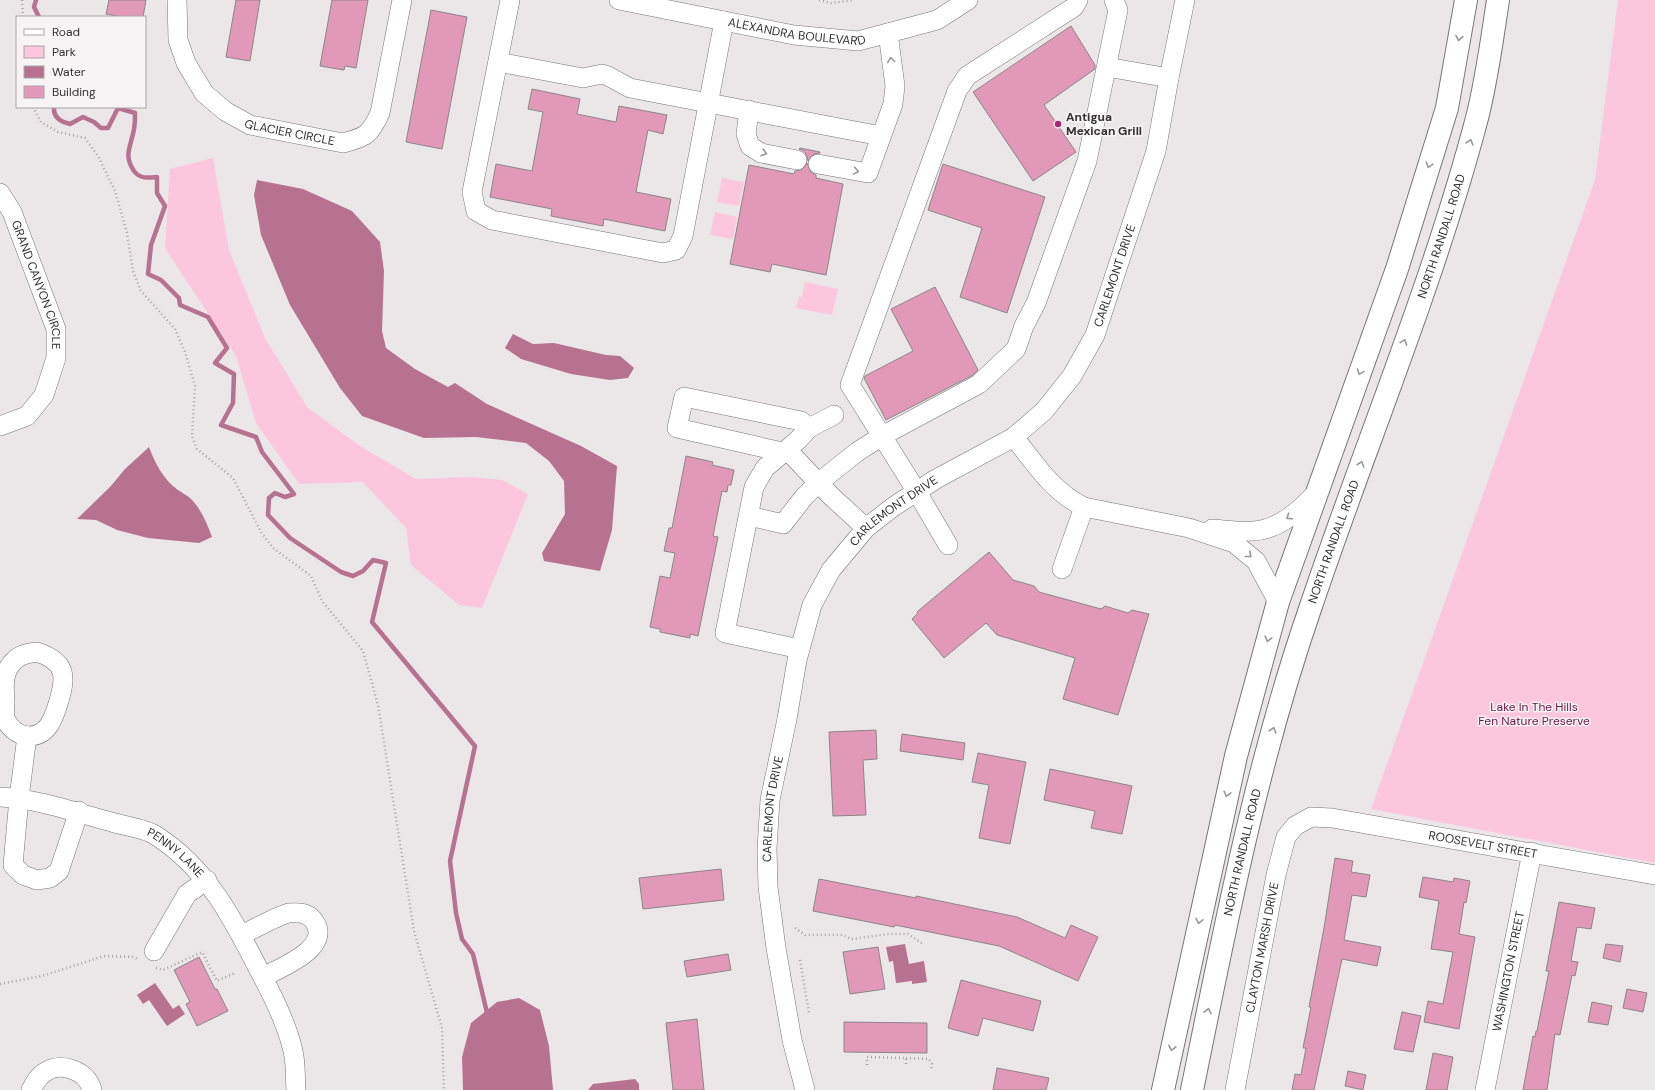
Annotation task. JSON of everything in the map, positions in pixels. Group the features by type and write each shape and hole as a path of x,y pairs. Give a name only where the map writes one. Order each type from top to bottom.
{"main road":[{"path":"1163,1090 1236,756 1278,602 1397,269 1444,115 1466,0"},
{"name":"NORTH RANDALL ROAD","path":"1192,1090 1225,932 1262,767 1309,611 1444,233 1477,115 1489,59 1498,0"}],"street":[{"name":"GLACIER CIRCLE","path":"177,0 178,40 186,63 204,93 225,111 250,125 344,143 358,139 372,130 380,113 402,0"},
{"path":"510,0 472,192 476,211 492,220 663,253 676,250 683,236 724,21"},
{"name":"ALEXANDRA BOULEVARD","path":"619,0 794,35 858,41 937,20 968,0"},
{"path":"948,545 917,492 850,385 957,91 967,76 1074,7 1078,0"},
{"path":"749,516 783,524 804,497 818,483 857,452 882,436 979,384 1016,349 1024,326 1036,303 1085,166 1118,10 1114,0"},
{"name":"CARLEMONT DRIVE","path":"805,1090 792,1040 776,948 768,887 767,849 770,800 800,649 812,605 831,570 866,528 936,479 1014,437 1044,411 1072,376 1095,335 1156,151 1185,0"},
{"path":"818,164 868,173 893,104 895,86 888,33"},
{"path":"498,62 583,78 602,74 630,88 881,136"},
{"path":"1107,67 1169,78"},
{"path":"749,110 746,134 750,146 761,153 797,160"},
{"name":"GRAND CANYON CIRCLE","path":"0,193 12,212 56,329 56,358 44,395 27,416 0,426"},
{"path":"809,428 801,421 684,397 677,428 791,454 818,483 866,528"},
{"path":"800,649 725,633 754,488 765,468 809,428 834,415"},
{"path":"1014,437 1046,479 1072,501 1084,507 1189,528 1234,543 1256,561 1278,602"},
{"path":"1189,528 1254,531 1277,525 1305,505 1318,491"},
{"path":"1062,568 1084,507"},
{"path":"27,736 19,798 13,865 23,876 37,880 50,878 59,870 79,812"},
{"name":"PENNY LANE","path":"0,797 19,798 79,812 154,834 179,852 206,880 234,920 276,1002 294,1051 296,1090"},
{"name":"ROOSEVELT STREET","path":"1311,817 1332,818 1532,852 1655,875"},
{"name":"CLAYTON MARSH DRIVE","path":"1235,1090 1276,874 1286,837 1295,826 1311,817"},
{"name":"WASHINGTON STREET","path":"1485,1090 1532,852"},
{"path":"148,960 187,894 206,880"},
{"path":"241,935 288,913 303,913 314,920 318,931 316,942 306,954 263,977"},
{"path":"31,1090 37,1079 47,1071 59,1067 71,1068 82,1074 90,1084 92,1090"}],"path":[{"path":"22,0 23,16"},
{"path":"819,0 831,3 854,0"},
{"path":"34,108 41,122 58,132 85,138 98,156 115,191 127,233 134,271 141,291 174,329 185,352 195,386 192,436 197,448 233,478 261,532 273,548 311,576 322,601 363,651 378,705 414,931 442,1028 444,1090"},
{"path":"796,928 805,935 843,935 851,939 889,934 908,934 915,937 923,944"},
{"path":"0,984 42,976 104,956 134,957 148,960 163,970 202,952 217,981 235,973"},
{"path":"800,960 809,1012"},
{"path":"867,1065 867,1058 922,1058 929,1059 932,1064 931,1070"},
{"path":"906,1058 906,1066"}],"green space":[{"name":"Lake In The Hills Fen Nature Preserve","path":"1618,0 1655,0 1655,863 1371,809 1595,180"},
{"path":"213,158 229,250 265,338 307,407 360,446 416,479 469,477 502,480 528,494 482,608 459,605 411,565 406,528 363,482 299,484 256,423 236,356 165,248 170,169"},
{"path":"722,178 744,182 739,206 717,202"},
{"path":"715,212 737,217 733,239 710,235"},
{"path":"805,282 838,289 832,315 796,308 799,297 802,297"}],"water":[{"path":"257,180 303,189 352,211 380,242 384,271 382,331 386,348 415,369 448,387 455,383 487,404 581,446 617,466 612,530 600,571 544,561 542,553 565,514 564,481 549,461 526,443 476,437 424,438 362,416 340,388 290,305 261,235 254,195"},
{"path":"513,334 533,344 554,343 606,355 620,356 634,368 628,378 610,380 571,374 521,359 505,348"},
{"path":"149,447 157,465 168,481 188,496 198,507 206,521 212,537 199,543 148,538 117,530 96,520 77,519 110,487 125,469"},
{"path":"905,944 909,964 924,961 927,982 912,984 912,981 896,983 893,961 889,962 886,947"},
{"path":"155,983 173,1009 179,1005 185,1014 167,1026 149,1000 143,1004 137,995"},
{"path":"519,998 540,1010 549,1046 553,1090 463,1090 462,1057 471,1023 497,1002"},
{"path":"635,1079 639,1084 639,1090 588,1090 593,1084"}],"building":[{"path":"109,0 146,0 143,16 117,16 106,14"},
{"path":"236,0 260,0 250,61 226,57"},
{"path":"332,0 368,0 356,68 345,66 344,70 320,66"},
{"path":"431,10 467,17 442,149 406,142"},
{"path":"1071,26 1095,65 1095,69 1044,105 1076,152 1033,181 973,92"},
{"path":"532,89 580,99 577,114 616,122 619,106 667,115 663,134 648,130 636,192 671,199 665,231 604,219 603,226 551,216 552,209 490,197 496,164 532,171 543,112 528,109"},
{"path":"799,149 820,153 814,154 808,161 804,151"},
{"path":"807,163 811,172 816,175 816,178 843,184 826,275 772,264 770,272 730,264 749,165 794,174 795,171 801,170"},
{"path":"943,164 1045,197 1007,313 960,297 982,228 928,210"},
{"path":"935,287 978,370 973,375 886,420 864,378 865,376 913,351 891,309"},
{"path":"686,456 713,462 712,465 734,470 731,485 728,485 727,492 722,491 713,536 718,537 698,636 690,634 690,638 660,632 660,629 650,627 660,576 670,578 675,553 664,551 669,528 672,528"},
{"path":"989,552 1013,580 1034,586 1039,592 1101,609 1105,606 1128,613 1132,610 1149,614 1118,715 1063,699 1075,658 997,635 986,623 944,658 912,619 918,611"},
{"path":"876,730 877,759 863,760 866,815 833,816 829,732"},
{"path":"902,734 965,743 963,760 900,751"},
{"path":"978,753 1026,762 1010,844 979,838 989,785 972,782"},
{"path":"1050,769 1132,786 1122,834 1091,828 1095,811 1044,800"},
{"path":"1335,858 1353,861 1351,872 1370,875 1366,897 1352,895 1344,940 1381,947 1377,966 1342,959 1314,1090 1292,1090 1295,1074 1301,1075 1306,1048 1303,1048 1311,1007 1309,1007"},
{"path":"721,869 724,900 643,909 639,878"},
{"path":"1423,877 1453,882 1454,878 1470,881 1466,903 1464,902 1459,934 1475,937 1459,1029 1424,1022 1428,1001 1443,1004 1453,952 1431,949 1439,901 1419,897"},
{"path":"819,879 916,898 916,896 1017,917 1065,938 1071,925 1098,937 1078,981 999,946 895,925 894,927 813,911"},
{"path":"1559,902 1595,908 1591,929 1577,927 1571,961 1578,962 1575,976 1572,975 1560,1035 1555,1034 1547,1090 1523,1090 1533,1036 1535,1037 1537,1031 1549,971 1546,971"},
{"path":"1606,944 1623,946 1620,962 1603,958"},
{"path":"878,947 885,989 850,994 843,952"},
{"path":"728,954 731,970 687,977 684,961"},
{"path":"199,957 228,1011 197,1026 186,1004 190,1002 174,970"},
{"path":"961,980 1041,1001 1033,1031 983,1018 978,1036 948,1028"},
{"path":"1627,989 1647,993 1643,1012 1623,1008"},
{"path":"1592,1002 1612,1006 1608,1025 1588,1022"},
{"path":"1402,1012 1421,1016 1413,1052 1394,1049"},
{"path":"697,1019 704,1090 673,1090 666,1023"},
{"path":"844,1022 927,1023 927,1053 844,1052"},
{"path":"1433,1053 1453,1057 1447,1090 1426,1090"},
{"path":"997,1068 1049,1078 1046,1090 993,1090"},
{"path":"1348,1071 1366,1075 1363,1090 1345,1086"}],"waterway":[{"path":"36,0 34,7 38,16"},
{"path":"54,108 56,117 64,122 70,124 83,117 94,122 101,128 108,128 118,108"},
{"path":"118,108 135,113 134,127 128,155 129,160 136,174 147,178 157,177 157,193 165,206 151,245 148,274 161,280 179,298 180,305 208,317 227,348 215,363 234,374 233,403 221,425 256,437 262,452 294,494 285,497 275,493 269,498 268,515 290,538 341,572 353,576 363,571 373,560 386,563 372,622 475,746 450,861 456,913 462,939 473,954 488,1017"}],"place":[{"name":"Antigua Mexican Grill","path":"1058,124"}]}
